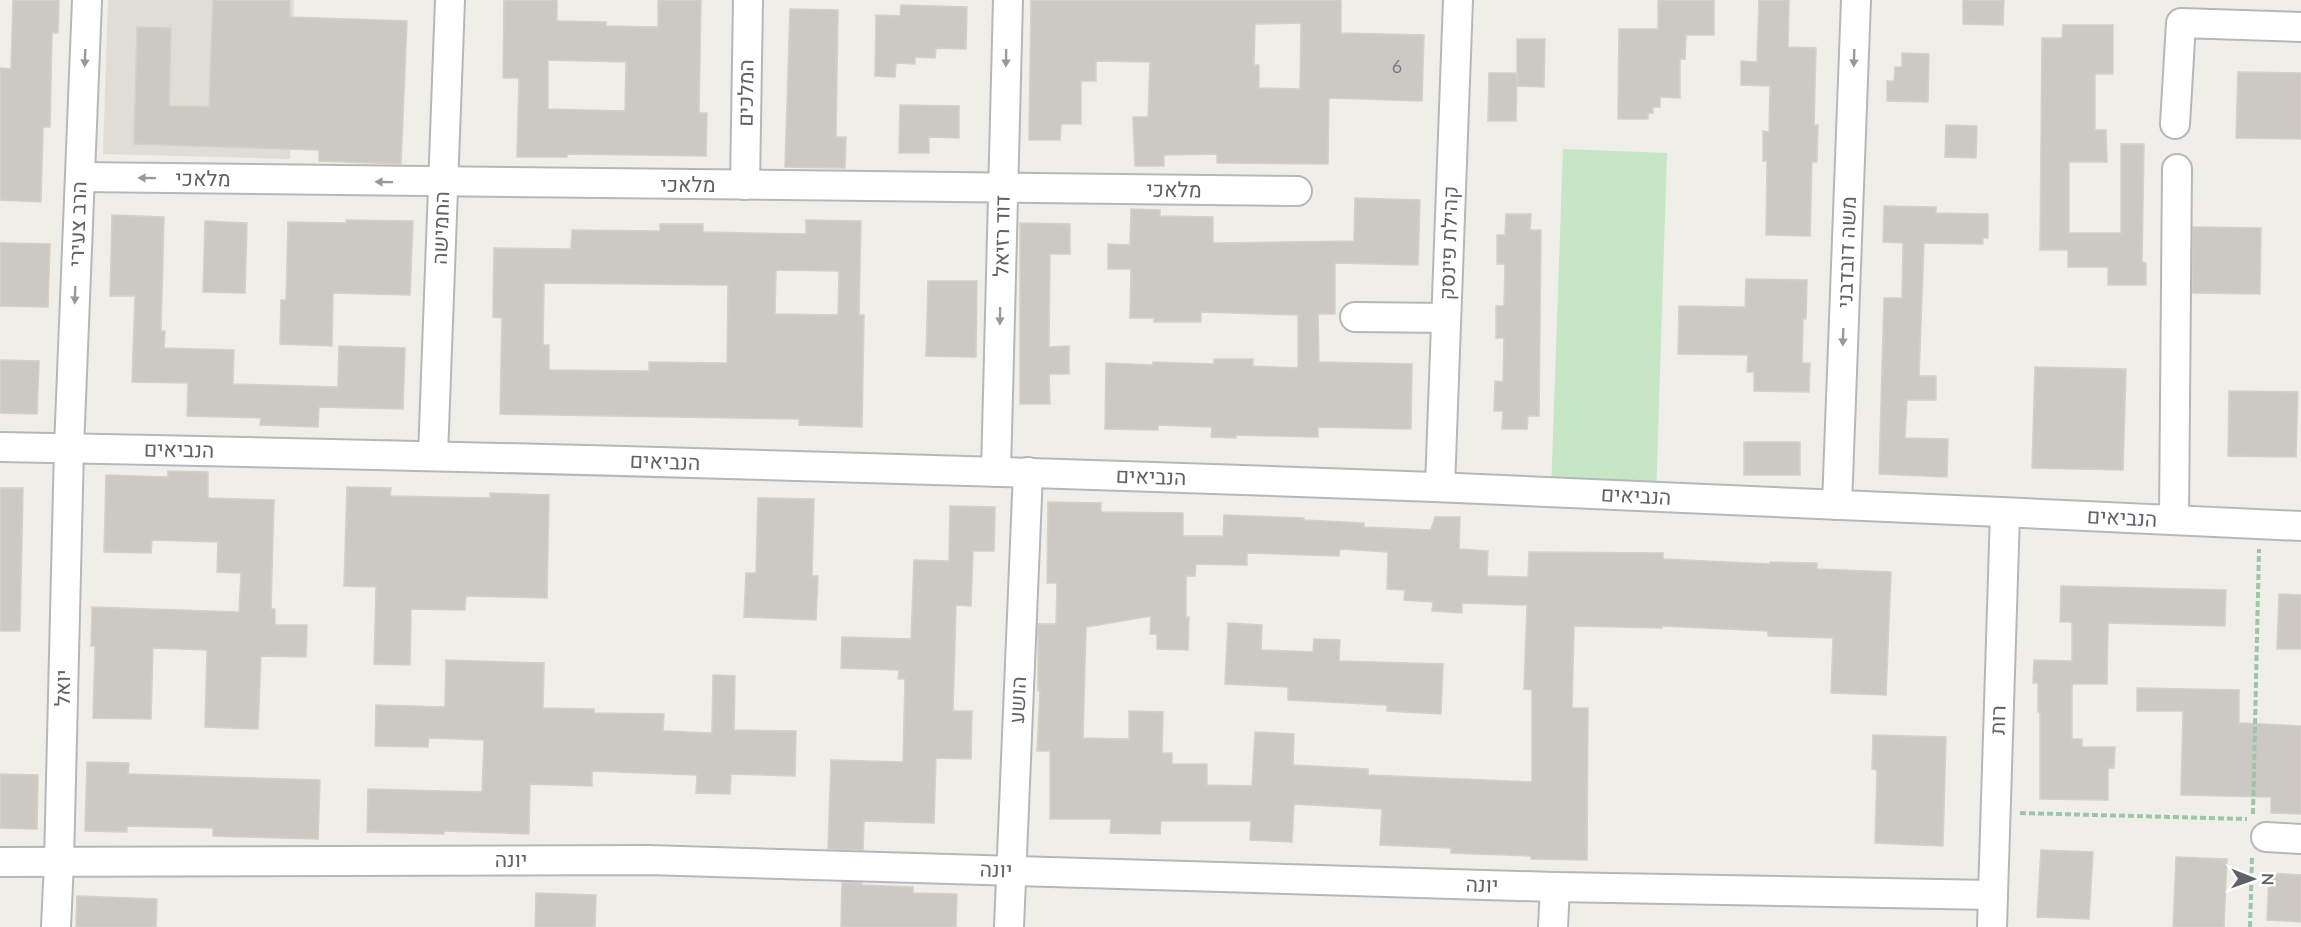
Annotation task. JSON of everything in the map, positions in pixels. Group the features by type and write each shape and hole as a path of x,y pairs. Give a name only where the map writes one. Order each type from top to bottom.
{"street":[{"name":"הרב צעירי","path":"69,448 87,0"},
{"name":"החמישה","path":"433,456 450,0"},
{"name":"המלכים","path":"745,185 748,0"},
{"name":"דוד רזיאל","path":"996,472 1008,0"},
{"name":"קהילת פינסק","path":"1440,487 1458,0"},
{"name":"משה דובדבני","path":"1837,505 1856,0"},
{"path":"2175,123 2181,23 2301,27"},
{"path":"2174,520 2177,169"},
{"name":"מלאכי","path":"80,177 442,183 1297,191"},
{"path":"1355,316 1446,318"},
{"name":"הנביאים","path":"0,447 1028,472 1440,487 2301,526"},
{"name":"יואל","path":"56,927 69,448"},
{"name":"הושע","path":"1009,927 1028,472"},
{"name":"רות","path":"1992,927 2005,513"},
{"path":"2259,844 2301,838"},
{"name":"יונה","path":"0,862 648,860 1555,887 1993,895"},
{"path":"1553,927 1555,887"}],"path":[{"path":"1995,813 2252,819 2260,524"},
{"path":"2250,927 2259,844"}],"shaded area":[{"path":"108,0 294,0 290,159 103,154"}],"green space":[{"path":"1563,149 1667,153 1656,497 1551,492"}],"building":[{"path":"13,0 59,0 58,33 52,33 50,127 43,127 41,202 0,200 0,68 11,69"},
{"path":"213,0 290,0 290,17 407,21 401,164 319,161 319,150 134,144 137,27 171,28 169,106 209,107"},
{"path":"504,0 557,0 557,21 606,22 606,26 658,27 658,0 701,0 699,113 707,113 706,156 567,154 567,157 517,157 519,78 503,78","holes":["548,60 626,62 625,111 548,109"]},
{"path":"1031,0 1341,0 1341,33 1424,35 1422,101 1329,98 1328,164 1217,163 1217,154 1164,155 1164,166 1135,166 1133,117 1148,117 1150,62 1096,61 1096,81 1081,81 1081,124 1061,124 1060,140 1029,140","holes":["1301,23 1300,89 1259,88 1259,65 1254,65 1255,24"]},
{"path":"1658,0 1714,0 1714,35 1686,35 1685,59 1680,59 1680,98 1660,97 1660,107 1653,107 1653,113 1648,113 1648,119 1618,119 1619,29 1658,29"},
{"path":"1759,0 1789,0 1788,47 1816,48 1814,125 1818,125 1817,162 1812,162 1810,236 1766,235 1767,161 1763,161 1763,131 1769,132 1770,86 1741,85 1741,61 1757,62"},
{"path":"1963,0 2004,0 2003,25 1963,24"},
{"path":"901,5 967,7 966,49 936,48 935,58 915,57 915,64 896,63 895,77 875,76 876,15 900,16"},
{"path":"790,9 838,10 836,137 846,137 845,168 785,167"},
{"path":"2063,25 2113,25 2113,74 2095,74 2095,130 2106,130 2107,162 2069,162 2069,233 2121,233 2121,144 2144,144 2142,262 2146,263 2146,285 2108,285 2108,267 2068,267 2068,250 2040,250 2042,38 2062,38"},
{"path":"1517,39 1545,39 1544,87 1517,86"},
{"path":"1902,53 1929,54 1928,102 1887,101 1887,81 1894,81 1895,67 1902,67"},
{"path":"2238,72 2301,73 2301,139 2236,138"},
{"path":"1489,73 1517,73 1516,121 1488,121"},
{"path":"900,105 959,106 959,138 929,137 929,153 899,153"},
{"path":"1946,125 1977,126 1976,158 1945,157"},
{"path":"1355,198 1420,200 1418,265 1335,263 1335,314 1318,314 1319,362 1412,364 1411,429 1318,427 1318,437 1236,435 1236,438 1211,437 1212,427 1158,425 1158,430 1105,429 1106,363 1214,364 1214,359 1253,359 1253,366 1298,368 1298,315 1201,312 1201,322 1154,322 1154,318 1130,318 1131,269 1108,269 1108,244 1130,245 1131,209 1160,210 1160,216 1213,217 1213,243 1354,241"},
{"path":"1884,206 1936,207 1936,213 1988,214 1988,238 1983,238 1983,244 1924,243 1919,376 1936,376 1936,400 1907,400 1905,438 1948,439 1947,477 1879,474 1884,298 1902,298 1903,243 1883,242"},
{"path":"1506,214 1531,214 1530,230 1541,230 1539,416 1528,416 1527,429 1502,429 1503,411 1494,411 1495,381 1503,382 1504,338 1496,338 1496,306 1504,306 1505,264 1497,264 1497,235 1505,235"},
{"path":"112,215 164,217 161,331 165,331 164,348 234,350 233,384 338,387 339,346 405,348 403,409 319,407 318,427 260,425 261,418 187,416 188,383 132,382 135,296 110,296"},
{"path":"346,220 413,221 410,295 333,293 332,346 280,344 281,300 286,300 288,222 346,223"},
{"path":"806,220 861,221 859,315 864,315 862,427 799,425 799,419 500,414 502,318 493,317 494,248 571,249 572,230 660,231 660,224 703,224 703,232 806,234","holes":["776,270 839,271 838,315 775,314","544,283 728,285 727,363 649,362 649,371 549,370 549,345 543,345"]},
{"path":"205,221 247,223 245,293 203,292"},
{"path":"1020,223 1070,224 1070,254 1050,254 1049,347 1069,346 1069,374 1049,374 1050,404 1020,404"},
{"path":"2193,227 2261,228 2260,294 2192,293"},
{"path":"0,243 50,244 48,307 0,306"},
{"path":"1746,279 1807,280 1802,363 1810,363 1809,392 1754,391 1754,372 1747,372 1748,355 1678,354 1679,306 1745,307"},
{"path":"928,281 977,281 976,357 926,356"},
{"path":"0,360 39,361 37,414 0,413"},
{"path":"2035,367 2126,369 2123,470 2032,468"},
{"path":"2229,391 2298,392 2296,457 2228,456"},
{"path":"1744,442 1800,442 1800,475 1744,475"},
{"path":"168,471 208,472 208,498 274,500 271,609 275,609 275,625 307,625 306,657 261,656 258,729 205,727 207,650 153,648 151,719 93,718 95,646 91,646 92,607 239,612 241,573 217,572 218,542 152,540 151,553 104,552 106,475 168,477"},
{"path":"347,487 391,488 390,496 490,498 490,493 549,495 547,598 466,596 465,610 411,609 410,665 374,664 376,587 344,586"},
{"path":"0,488 23,488 20,631 0,631"},
{"path":"758,498 814,499 812,576 818,576 816,620 744,617 746,573 756,573"},
{"path":"1048,502 1101,503 1101,512 1183,513 1183,536 1223,536 1224,515 1304,518 1304,520 1364,523 1364,527 1431,530 1435,517 1460,517 1459,549 1488,551 1487,576 1528,577 1529,552 1663,553 1663,559 1770,564 1770,562 1817,563 1817,569 1891,572 1886,695 1831,693 1833,638 1768,636 1768,631 1662,626 1662,628 1574,626 1572,708 1588,708 1587,860 1531,859 1531,856 1451,853 1451,848 1380,845 1382,809 1294,804 1292,842 1250,840 1251,821 1161,821 1160,834 1110,833 1111,819 1050,819 1050,751 1037,751 1040,691 1038,691 1038,624 1056,624 1057,583 1047,583","holes":["1340,549 1388,552 1387,589 1405,590 1404,600 1433,602 1432,611 1462,613 1462,603 1527,605 1524,689 1532,690 1532,782 1368,775 1368,769 1293,765 1294,734 1255,732 1252,786 1207,785 1207,764 1172,764 1172,753 1162,753 1163,712 1129,711 1129,739 1083,738 1086,627 1151,616 1150,634 1157,634 1157,649 1188,650 1189,617 1186,617 1186,576 1195,576 1196,564 1247,565 1247,553 1339,556"]},
{"path":"950,506 995,507 994,551 973,551 971,606 956,605 953,711 972,711 971,759 936,758 934,823 864,821 863,850 828,849 831,760 903,762 905,679 898,679 899,670 841,668 842,637 911,639 914,560 949,561"},
{"path":"2061,586 2226,590 2225,626 2108,623 2107,684 2072,684 2072,739 2082,739 2082,747 2115,747 2114,768 2108,768 2108,800 2040,799 2040,712 2038,712 2038,683 2033,683 2034,660 2072,661 2072,622 2060,622"},
{"path":"2279,594 2301,595 2301,649 2277,649"},
{"path":"1228,623 1262,625 1261,650 1313,652 1314,639 1340,640 1339,661 1443,664 1441,714 1387,711 1387,705 1288,700 1288,687 1225,684"},
{"path":"446,660 544,663 543,708 594,709 594,713 664,714 663,731 712,733 713,675 735,676 734,730 796,731 795,776 731,774 730,794 696,793 697,775 592,771 592,786 530,784 529,834 444,831 444,834 367,832 368,789 482,792 484,740 429,738 428,747 375,746 376,705 445,707"},
{"path":"2137,688 2239,690 2239,723 2301,726 2301,814 2271,813 2271,797 2181,795 2183,711 2137,711"},
{"path":"1873,735 1946,737 1943,846 1875,843 1877,770 1872,769"},
{"path":"87,762 129,763 128,774 320,780 318,839 213,836 213,828 127,826 127,832 85,831"},
{"path":"0,774 38,775 37,829 0,828"},
{"path":"2041,850 2093,852 2089,919 2037,917"},
{"path":"2176,857 2227,859 2224,927 2173,927"},
{"path":"2269,873 2301,875 2301,922 2267,920"},
{"path":"842,882 913,887 913,893 957,894 956,927 841,927"},
{"path":"536,893 596,895 595,927 535,927"},
{"path":"77,896 157,899 156,927 76,927"}]}
